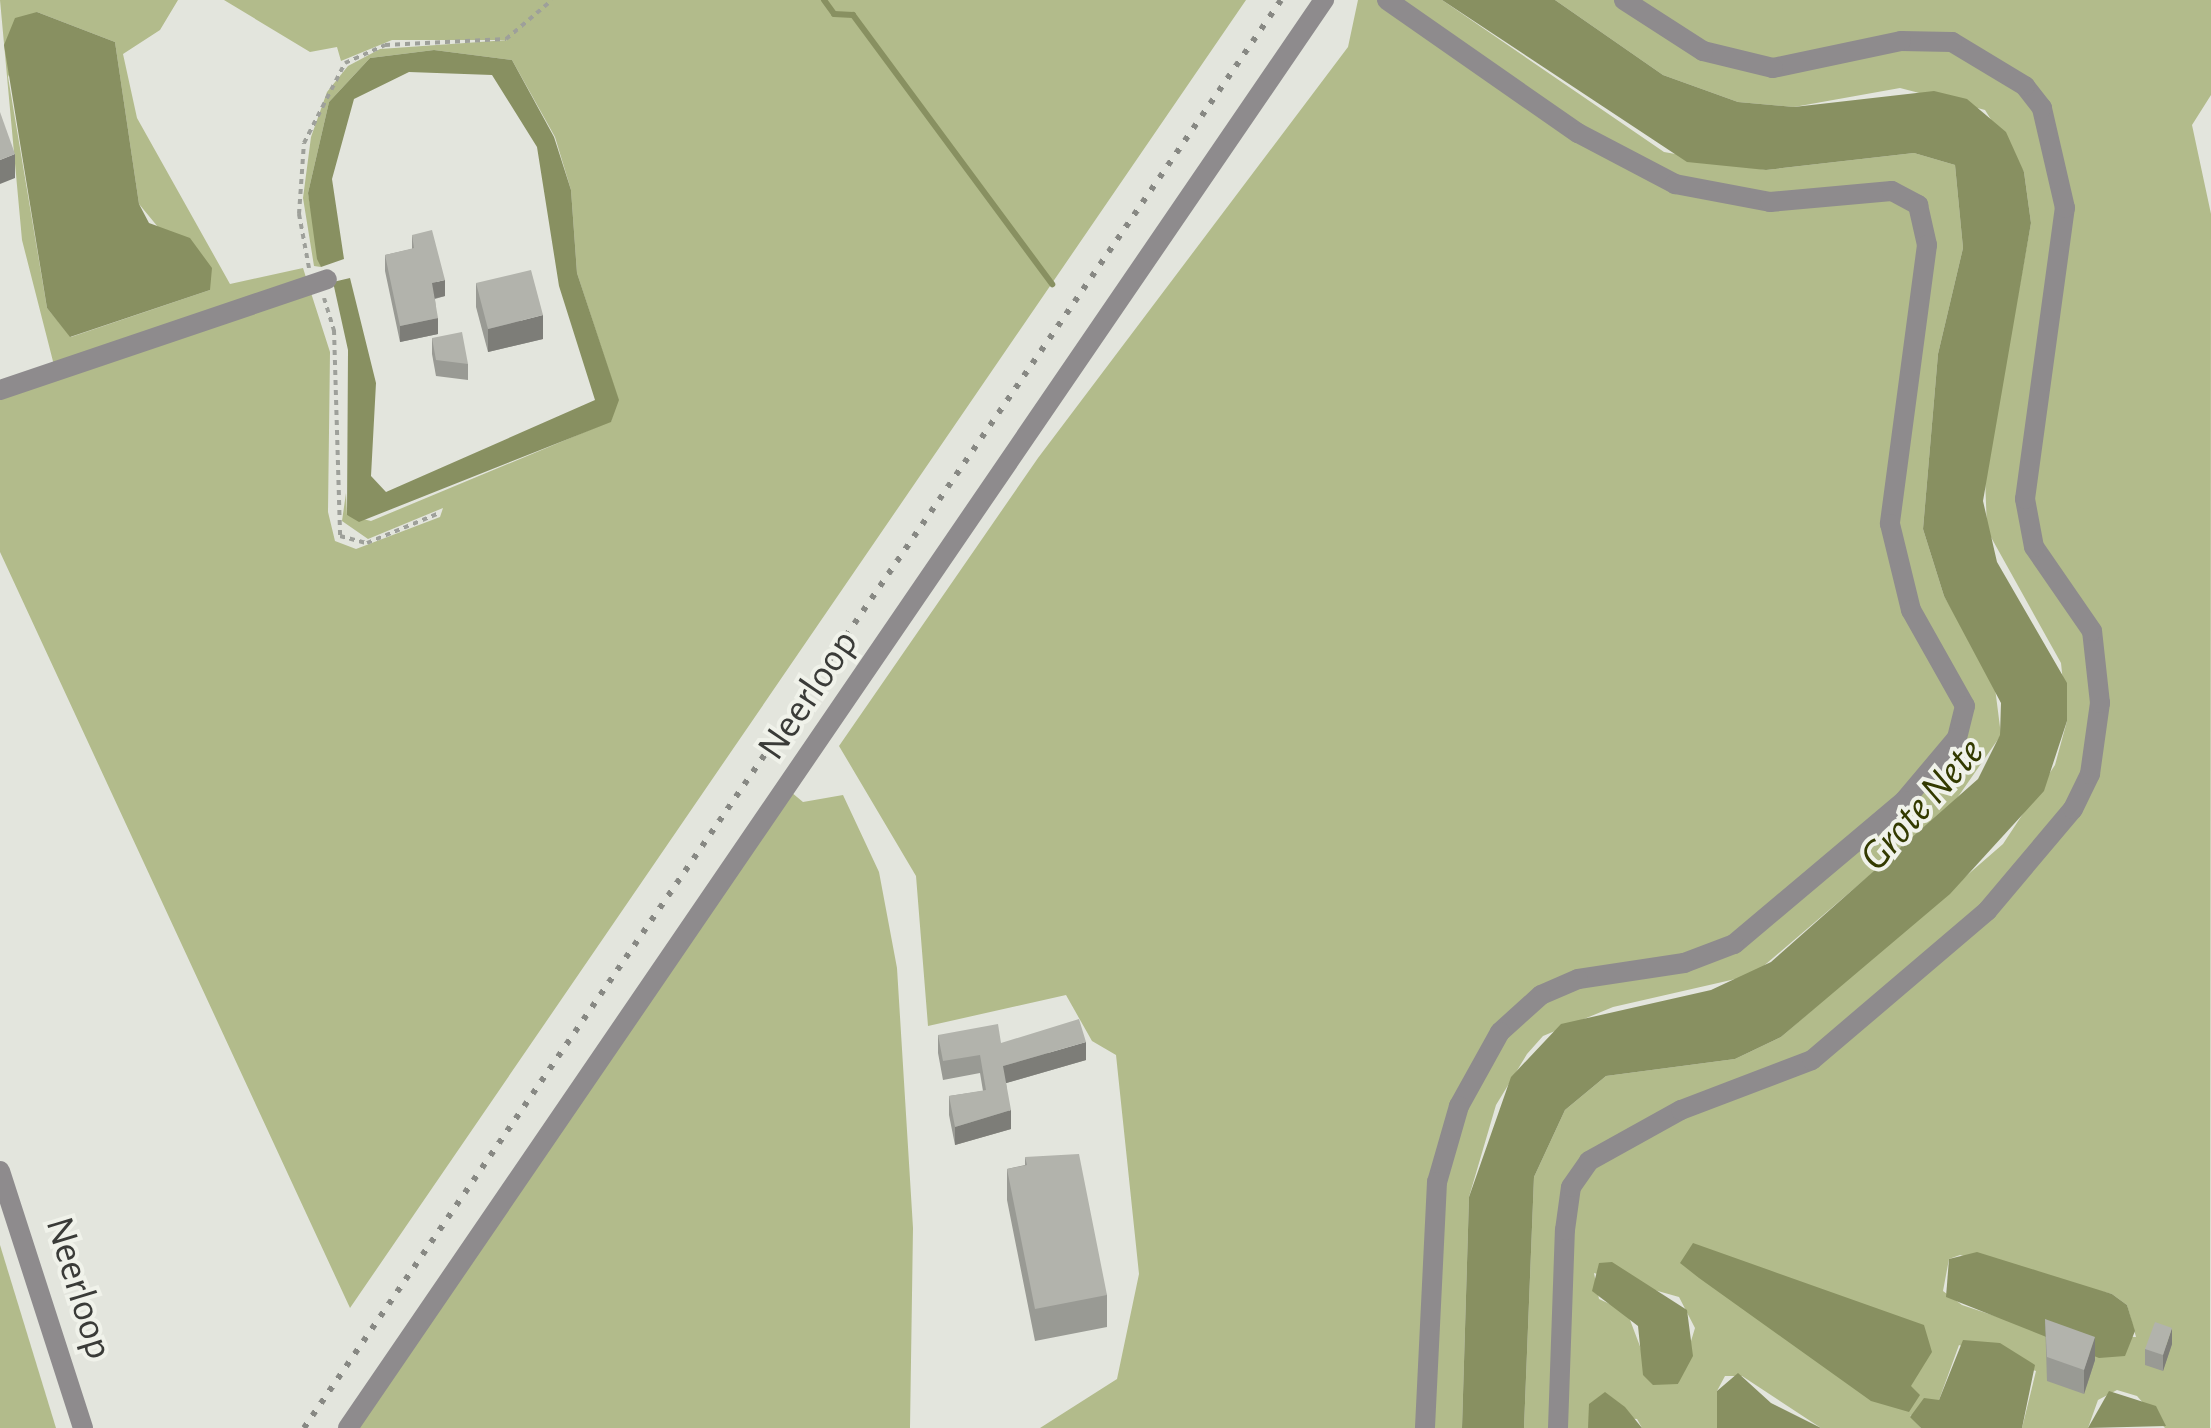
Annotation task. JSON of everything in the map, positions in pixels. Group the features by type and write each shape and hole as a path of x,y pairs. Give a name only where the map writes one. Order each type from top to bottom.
{"street":[{"name":"Neerloop","path":"348,1428 1324,0"},
{"path":"1387,0 1578,133 1675,184 1770,202 1892,191 1918,205 1928,245 1890,524 1911,610 1966,706 1958,738 1904,801 1734,944 1684,963 1578,978 1541,995 1500,1032 1459,1106 1437,1182 1426,1428"},
{"path":"1558,1428 1565,1230 1571,1187 1588,1161 1645,1127 1812,1060 1987,911 2073,809 2090,774 2100,704 2092,631 2034,547 2025,499 2066,208 2042,108 2025,86 1952,42 1901,41 1773,68 1704,51 1624,0"},
{"path":"0,390 320,281"},
{"name":"Neerloop","path":"0,1171 84,1428"}],"path":[{"path":"437,514 368,543 340,536 334,330 300,178 317,102 334,76 385,45 506,39 552,0"}],"shaded area":[{"path":"0,0 178,0 160,30 123,54 137,118 230,284 303,268 330,352 328,512 335,541 356,549 440,517 443,508 368,539 342,521 346,493 347,515 371,521 611,421 618,399 577,273 571,190 555,137 512,60 434,50 370,58 329,102 308,193 321,267 314,266 303,198 311,137 327,92 348,66 380,49 508,40 392,40 341,61 337,47 310,52 224,0 1246,0 350,1308 0,552 0,398 57,377 22,240","holes":["37,12 115,42 139,204 210,290 71,337 47,308 8,77"]},
{"path":"1358,0 1442,0 1664,152 1766,170 1914,153 1955,165 1963,248 1938,354 1923,529 1944,596 1994,680 2001,735 1953,804 1753,975 1613,1007 1543,1036 1527,1054 1496,1105 1469,1197 1462,1428 1040,1428 1117,1379 1139,1274 1116,1055 1092,1041 1066,995 928,1026 916,876 839,746 1038,458 1348,47"},
{"name":"Grote Nete","path":"1442,0 1555,0 1663,75 1738,102 1794,107 1934,91 1967,99 2006,132 2024,172 2031,223 1983,501 1997,562 2067,683 2067,721 2044,791 1950,894 1781,1037 1735,1059 1606,1076 1565,1110 1534,1177 1524,1428 1462,1428 1469,1197 1511,1077 1561,1024 1711,990 1771,962 1978,779 2000,735 2001,703 1944,596 1923,529 1938,354 1963,248 1955,165 1914,153 1766,170 1687,162"},
{"path":"1555,0 2211,0 2211,95 2192,125 2211,214 2210,1428 2165,1428 2137,1396 2117,1390 2098,1400 2088,1428 2022,1428 2036,1371 1959,1345 1939,1400 1910,1416 1921,1428 1821,1428 1742,1376 1725,1376 1717,1391 1717,1428 1642,1428 1637,1419 1591,1416 1588,1428 1524,1428 1534,1177 1565,1110 1606,1076 1735,1059 1781,1037 2003,844 2055,765 2067,721 2061,663 1987,530 1985,477 2031,223 2024,172 1985,110 1900,88 1794,107 1738,102 1663,75","holes":["1960,1255 2112,1294 2127,1305 2136,1337 2052,1335 1962,1305 1943,1291 1949,1259","1594,1273 1679,1297 1695,1328 1678,1384 1641,1349 1627,1312 1599,1299"]},
{"path":"37,12 115,42 139,204 149,223 190,238 212,268 210,290 70,337 47,308 4,45 15,18"},
{"path":"434,50 512,60 554,137 571,190 577,273 619,400 611,422 359,522 347,515 348,350 333,282 350,278 376,383 371,476 386,492 595,400 559,286 537,147 492,75 409,72 354,99 332,179 344,259 321,267 317,259 308,193 329,102 370,58"},
{"path":"791,792 803,802 843,795 879,872 897,968 913,1228 910,1428 355,1428"},
{"path":"1693,1243 1924,1325 1932,1352 1911,1386 1920,1395 1909,1412 1871,1401 1699,1278 1680,1263"},
{"path":"0,1245 56,1428 0,1428"},
{"path":"1977,1252 2112,1294 2127,1305 2135,1331 2125,1356 2099,1358 1946,1297 1949,1259"},
{"path":"1612,1262 1687,1310 1693,1356 1678,1384 1653,1385 1643,1375 1638,1326 1592,1291 1599,1263"},
{"path":"1963,1340 2000,1343 2035,1365 2022,1428 1921,1428 1910,1417 1924,1398 1939,1400"},
{"path":"1738,1373 1771,1403 1821,1428 1717,1428 1717,1391"},
{"path":"2109,1391 2156,1406 2166,1426 2088,1428"},
{"path":"1605,1392 1625,1407 1642,1428 1588,1428 1589,1404"}],"building":[{"path":"0,112 15,154 0,160"},
{"path":"432,230 445,280 432,283 438,318 400,326 385,255 414,248 412,235"},
{"path":"531,270 543,315 488,329 476,283"},
{"path":"462,332 468,364 436,360 432,338"},
{"path":"1079,1019 1086,1042 1003,1066 1011,1110 955,1127 949,1096 986,1090 980,1055 943,1061 938,1035 998,1024 1001,1043"},
{"path":"1079,1154 1107,1295 1035,1309 1007,1169 1027,1165 1025,1157"},
{"path":"2045,1319 2095,1337 2084,1370 2047,1357"},
{"path":"2155,1322 2172,1328 2163,1355 2145,1349"}],"waterway":[{"path":"824,0 834,14 853,15 1052,284"}],"railway":[{"path":"304,1428 1281,0"}]}
